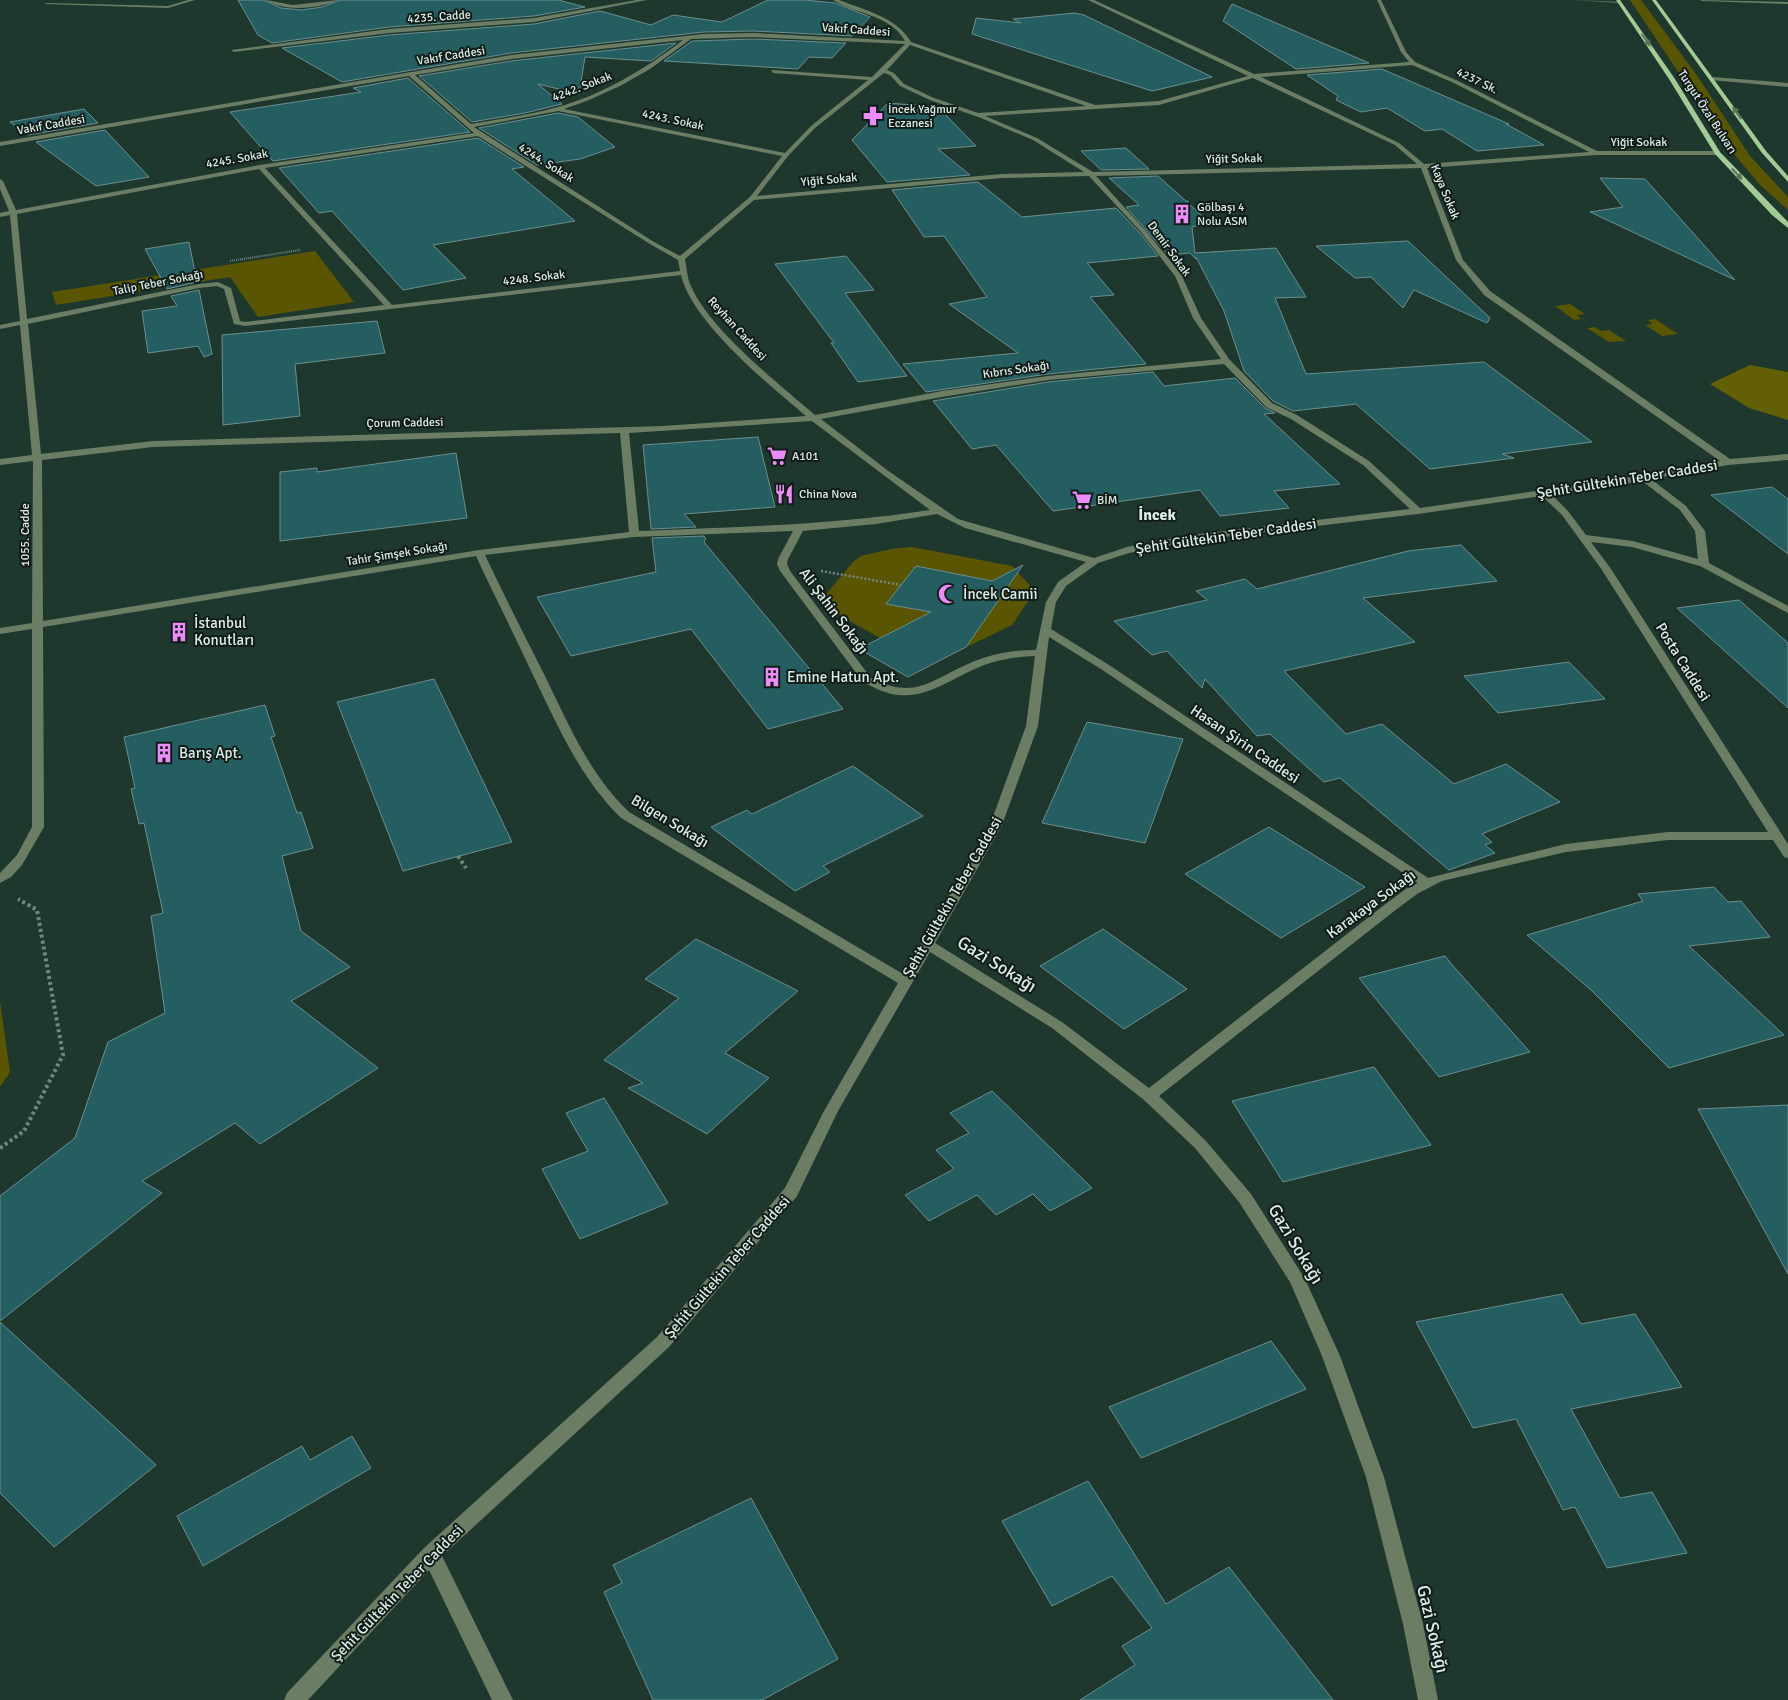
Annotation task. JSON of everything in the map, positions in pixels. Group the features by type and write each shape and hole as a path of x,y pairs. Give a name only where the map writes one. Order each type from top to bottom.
{"main road":[{"name":"Turgut Özal Bulvarı","path":"1654,0 1764,152 1788,180"},
{"name":"Turgut Özal Bulvarı","path":"1618,1 1672,79 1717,153 1774,214 1788,226"}],"street":[{"path":"46,4 168,7 193,0"},
{"path":"268,0 279,6 288,7 336,0"},
{"name":"4235. Cadde","path":"234,50 389,31 534,20 645,0"},
{"path":"835,0 895,27 904,34 909,43 1098,108"},
{"name":"Kaya Sokak","path":"1090,0 1397,144 1423,166 1460,260 1487,293 1728,462"},
{"path":"1379,0 1404,52 1413,64"},
{"path":"1575,0 1618,1"},
{"path":"1702,0 1788,3"},
{"name":"Vakıf Caddesi","path":"0,144 409,73 543,52 690,37 768,35 909,43"},
{"name":"4242. Sokak","path":"469,126 555,110 584,101 635,76 658,62 690,37"},
{"path":"682,259 752,198 786,155 818,122 873,79 909,43"},
{"path":"976,114 1159,104 1253,76 1413,64"},
{"name":"4237 Sk.","path":"1413,64 1456,82 1596,153"},
{"name":"Demir Sokak","path":"883,70 892,74 902,85 932,99 976,114 1035,139 1090,173 1143,231 1178,276 1197,318 1226,360 1269,405 1294,417 1366,463 1418,510"},
{"path":"773,72 873,79"},
{"name":"4244. Sokak","path":"409,73 479,134 652,243 682,259"},
{"path":"1713,79 1788,85"},
{"name":"4243. Sokak","path":"555,110 595,116 786,155"},
{"name":"4245. Sokak","path":"0,215 260,166 479,134"},
{"name":"Yiğit Sokak","path":"752,198 1002,176 1423,166 1462,161 1596,153 1717,153"},
{"path":"260,166 389,306"},
{"name":"1055. Cadde","path":"0,181 13,212 37,457 38,625 38,827 26,851 6,876 0,880"},
{"name":"Reyhan Caddesi","path":"682,259 682,272 696,301 710,320 787,398 865,459 955,521 1094,561"},
{"name":"4248. Sokak","path":"389,306 682,272"},
{"name":"Talip Teber Sokağı","path":"25,321 189,288 218,284 226,288 237,322 245,324 389,306"},
{"path":"0,327 25,321"},
{"name":"Kıbrıs Sokağı","path":"812,418 1022,382 1226,360"},
{"name":"Çorum Caddesi","path":"0,462 153,444 624,430 719,426 812,418"},
{"path":"624,430 634,534"},
{"name":"Şehit Gültekin Teber Caddesi","path":"294,1700 431,1554 663,1342 791,1192 831,1111 996,825 1032,726 1041,653 1051,602 1062,584 1094,561 1127,550 1191,538 1544,493 1644,478 1728,462 1788,457"},
{"path":"1644,478 1683,508 1700,531 1704,564"},
{"name":"Posta Caddesi","path":"1544,493 1565,513 1606,569 1788,854"},
{"name":"Tahir Şimşek Sokağı","path":"0,631 479,553 575,540 634,534 800,528 876,521 940,510"},
{"name":"Ali Şahin Sokağı","path":"800,528 783,559 782,564 785,571 867,680 879,688 891,692 915,692 927,689 986,660 1022,653 1041,653"},
{"path":"1584,538 1633,544 1704,564 1788,610"},
{"name":"Bilgen Sokağı","path":"479,553 571,740 594,782 612,804 625,815 905,980"},
{"name":"Hasan Şirin Caddesi","path":"1046,630 1105,667 1427,883"},
{"name":"Karakaya Sokağı","path":"1149,1096 1388,909 1412,891 1438,878 1533,855 1605,842 1668,836 1776,836"},
{"name":"Gazi Sokağı","path":"928,945 1057,1025 1149,1096 1200,1144 1245,1198 1297,1279 1331,1356 1375,1477 1413,1624 1428,1700"},
{"path":"431,1554 503,1700"}],"path":[{"path":"782,564 901,585"},
{"path":"458,856 466,868"},
{"path":"0,1148 24,1131 63,1056 37,910 15,898"}],"shaded area":[{"path":"1630,0 1641,0 1696,74 1750,156 1788,197 1788,210 1759,184 1729,148"},
{"path":"315,251 354,302 258,317 230,277 56,305 52,292"},
{"path":"1570,304 1585,314 1577,315 1581,319 1574,320 1555,306"},
{"path":"1655,319 1678,334 1662,336 1645,325 1652,324 1648,320"},
{"path":"1595,327 1601,331 1609,330 1626,341 1609,342 1587,328"},
{"path":"1750,365 1788,372 1788,420 1749,408 1710,384"},
{"path":"912,547 1012,566 1035,591 1012,625 956,652 908,625 880,638 823,606 822,599 853,562 861,556 891,549"},
{"path":"0,1001 10,1072 0,1087"}],"building":[{"path":"238,0 264,0 281,8 302,10 322,7 340,0 558,0 585,7 534,16 389,27 272,43 258,35"},
{"path":"768,0 805,0 835,3 870,17 852,36 753,31 704,32 511,53 342,82 282,48 389,35 534,24 600,11 651,25 673,15 722,22"},
{"path":"1232,4 1369,63 1296,69 1223,21"},
{"path":"1075,13 1084,15 1212,77 1152,91 972,34 976,18 1021,23 1013,19"},
{"path":"753,39 846,43 832,58 809,57 798,69 664,61 692,41"},
{"path":"676,43 651,61 585,57 579,94 538,84 562,104 525,113 472,122 419,76 511,61"},
{"path":"1382,69 1509,124 1506,124 1544,145 1477,151 1442,129 1425,131 1387,108 1361,112 1336,100 1338,96 1307,75"},
{"path":"408,78 470,132 273,161 230,112 361,92 353,88"},
{"path":"888,103 938,107 976,146 938,149 970,175 887,182 852,140"},
{"path":"84,109 98,123 28,135 10,122"},
{"path":"558,113 578,117 615,147 580,159 537,165 479,128"},
{"path":"105,130 149,177 96,186 36,142"},
{"path":"478,138 524,167 512,169 575,221 433,245 466,278 403,290 332,211 319,213 279,168"},
{"path":"1126,148 1149,169 1101,170 1081,151"},
{"path":"1158,176 1188,201 1210,223 1192,227 1195,253 1276,248 1306,297 1275,298 1306,374 1484,362 1592,442 1502,454 1514,458 1430,469 1356,404 1293,411 1273,401 1244,371 1224,311 1196,257 1196,259 1190,253 1168,255 1126,207 1139,205 1109,178"},
{"path":"1600,178 1645,179 1735,280 1590,212 1623,207"},
{"path":"978,182 1022,217 1116,208 1140,233 1158,256 1087,263 1114,295 1090,297 1146,364 1048,374 926,392 903,364 1018,353 949,304 987,297 944,236 924,237 892,190"},
{"path":"1408,241 1490,318 1487,323 1414,290 1403,308 1371,277 1355,278 1316,246"},
{"path":"189,242 197,282 167,289 145,249"},
{"path":"846,256 874,290 845,293 907,376 858,382 831,343 834,343 775,264"},
{"path":"199,290 212,354 204,357 198,346 148,353 142,311 177,306 171,296"},
{"path":"377,321 385,353 295,364 300,416 223,425 222,335"},
{"path":"1153,372 1164,386 1235,378 1265,408 1275,413 1264,414 1340,484 1274,491 1289,508 1220,516 1200,490 1053,511 996,445 972,449 933,401 1048,382"},
{"path":"758,437 775,507 684,514 696,527 651,529 643,445"},
{"path":"456,453 467,518 280,541 280,472 317,468 317,472"},
{"path":"1772,487 1788,499 1788,554 1711,495"},
{"path":"704,536 706,539 704,542 843,709 768,729 691,629 571,656 537,597 656,572 652,538"},
{"path":"1461,545 1497,581 1363,598 1415,642 1284,671 1346,734 1382,724 1454,784 1506,764 1560,802 1482,834 1492,842 1485,845 1495,853 1449,870 1340,778 1324,782 1270,734 1257,736 1205,679 1202,688 1167,651 1152,655 1114,621 1207,600 1196,591 1245,579 1257,589 1408,551"},
{"path":"1023,565 966,647 908,677 859,649 931,612 886,604 916,566 992,581"},
{"path":"1739,600 1788,643 1788,708 1677,608"},
{"path":"1569,662 1605,699 1498,713 1464,676"},
{"path":"434,679 512,842 403,871 337,702"},
{"path":"265,705 275,736 271,737 297,813 301,812 313,848 282,856 301,931 350,967 291,1001 378,1068 260,1144 235,1123 142,1181 162,1193 0,1321 0,1196 75,1138 108,1042 165,1013 151,916 163,913 144,823 139,824 131,789 135,788 124,737"},
{"path":"1087,722 1183,739 1145,843 1042,823"},
{"path":"853,766 923,816 823,866 830,872 795,891 711,827 747,810 752,814"},
{"path":"1269,827 1365,887 1281,938 1185,874"},
{"path":"1714,887 1728,902 1741,901 1770,937 1689,946 1784,1035 1669,1068 1591,990 1527,935 1643,901 1638,894"},
{"path":"1103,929 1187,989 1124,1029 1040,966"},
{"path":"696,939 798,991 725,1053 769,1078 707,1134 628,1088 643,1083 604,1060 679,998 645,979"},
{"path":"1445,956 1530,1052 1439,1077 1359,978"},
{"path":"1374,1067 1431,1145 1283,1182 1232,1101"},
{"path":"992,1091 1092,1188 1050,1211 1033,1194 996,1215 977,1195 929,1221 905,1195 954,1169 936,1150 969,1133 950,1113"},
{"path":"604,1098 668,1203 580,1239 542,1169 588,1151 566,1113"},
{"path":"1788,1105 1788,1274 1698,1109"},
{"path":"1562,1294 1581,1324 1635,1314 1682,1387 1571,1409 1620,1498 1652,1492 1687,1553 1607,1568 1575,1507 1563,1510 1516,1419 1473,1428 1416,1322"},
{"path":"0,1322 156,1465 54,1547 0,1493"},
{"path":"1271,1341 1306,1389 1141,1458 1109,1407"},
{"path":"352,1436 371,1468 203,1566 177,1516 302,1446 310,1460"},
{"path":"1088,1481 1166,1604 1229,1567 1333,1700 1080,1700 1135,1665 1122,1646 1152,1628 1112,1576 1052,1606 1002,1521"},
{"path":"751,1498 838,1659 762,1700 653,1700 604,1592 622,1583 613,1565"}],"place":[{"name":"İncek Yağmur Eczanesi","path":"873,116"},
{"name":"Gölbaşı 4 Nolu ASM","path":"1182,214"},
{"name":"A101","path":"777,456"},
{"name":"China Nova","path":"784,494"},
{"name":"BİM","path":"1082,500"},
{"name":"İncek Camii","path":"948,594"},
{"name":"İstanbul Konutları","path":"179,632"},
{"name":"Emine Hatun Apt.","path":"772,677"},
{"name":"Barış Apt.","path":"164,753"}],"district":[{"name":"İncek","path":"1157,515"}]}
